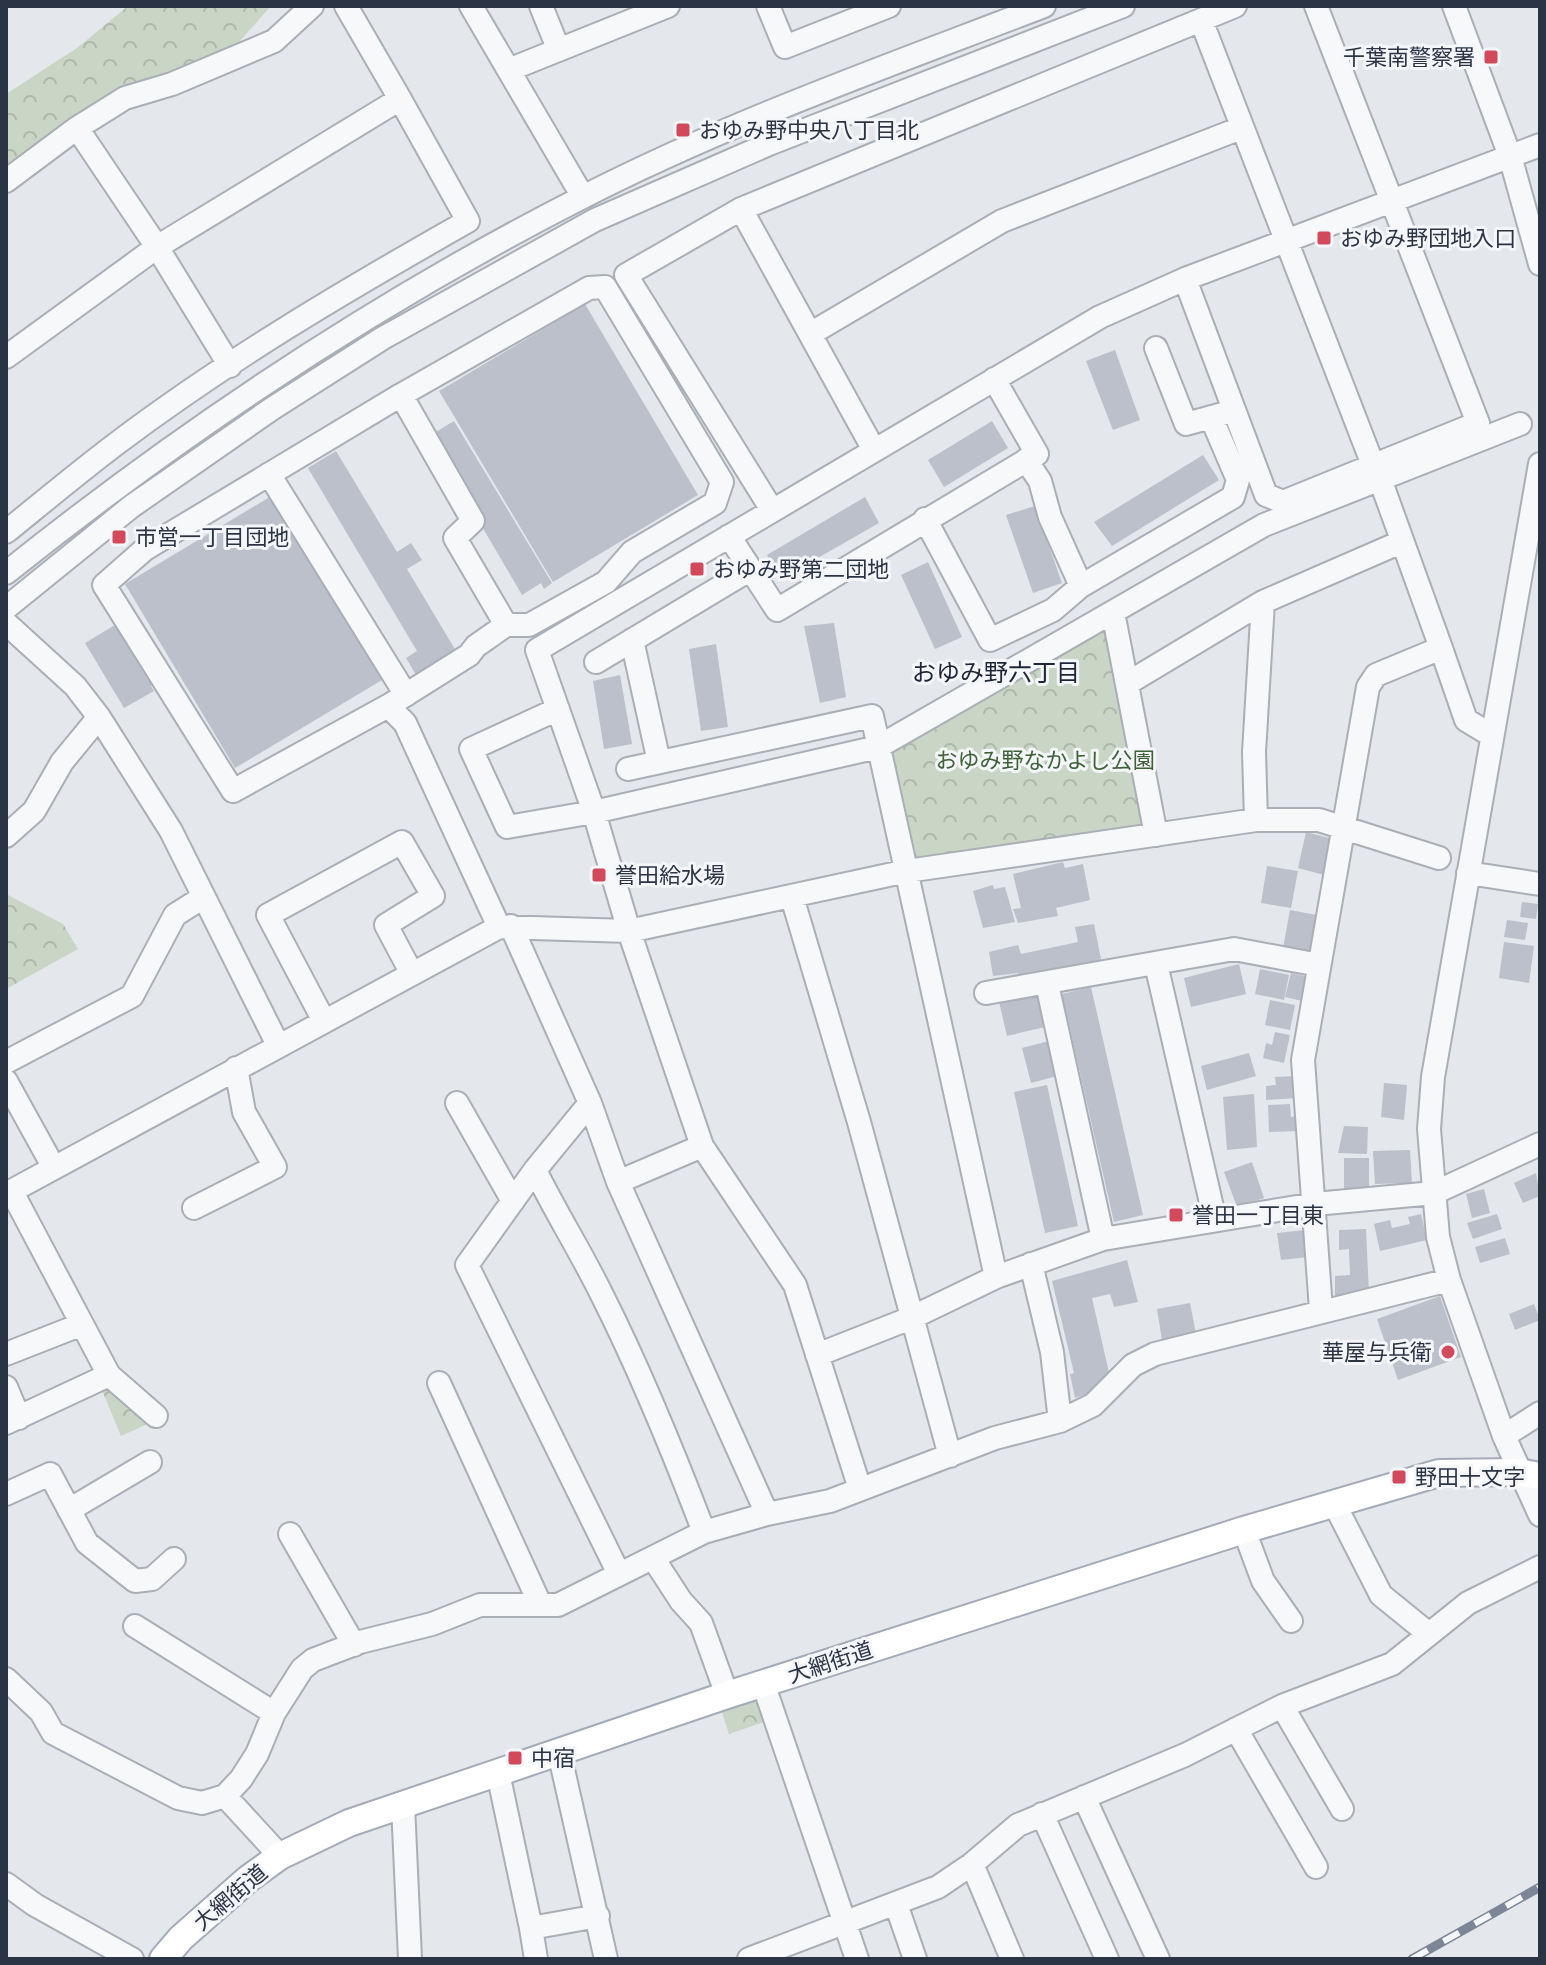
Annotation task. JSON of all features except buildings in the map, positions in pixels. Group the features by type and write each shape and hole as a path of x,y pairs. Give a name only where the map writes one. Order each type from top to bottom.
{"main road":[{"name":"大網街道","path":"163,1959 213,1907 280,1856 349,1823 763,1683 1244,1530 1439,1473 1529,1474"}],"street":[{"path":"6,181 77,128 125,98 172,84 274,41 312,6"},
{"path":"6,532 117,443 230,366 358,284 468,221 346,6"},
{"path":"471,6 511,69 583,197"},
{"path":"541,6 558,48"},
{"path":"511,69 643,11 668,6"},
{"path":"768,6 785,47 889,6"},
{"path":"6,573 162,452 269,378 420,284 583,197 776,110 1044,6"},
{"path":"6,608 132,506 273,408 383,338 595,220 769,144 1123,6"},
{"path":"772,510 626,275 741,209 1235,6"},
{"path":"558,709 471,749 507,827 594,812 878,747 1264,525 1478,423 1316,6"},
{"path":"1454,6 1510,156 1540,264"},
{"path":"1201,20 1377,472 1466,720 1491,735"},
{"path":"6,357 157,247 400,99"},
{"path":"77,128 157,247 230,366"},
{"path":"810,334 1002,221 1241,128"},
{"path":"860,1489 795,1285 702,1146 629,931 594,812 537,650 1100,317 1185,279 1540,145"},
{"path":"741,209 874,450"},
{"path":"1185,279 1266,495 1283,502 1520,424"},
{"path":"605,287 722,482 715,503 632,552 606,582 529,625 506,625 476,646 469,655 397,700 233,791 104,585 145,549 401,395 589,288 605,287"},
{"path":"1156,348 1186,424 1235,411"},
{"path":"729,536 777,610 1037,454 994,379"},
{"path":"401,395 473,521 455,538 506,625"},
{"path":"925,519 990,640 1053,610 1081,586 1233,497 1238,480 1211,417"},
{"path":"1026,460 1040,481 1050,517 1081,586"},
{"path":"1540,464 1433,1077 1429,1129 1438,1237 1449,1280 1504,1436 1529,1474 1540,1515"},
{"path":"269,474 397,700 405,723 590,1103 618,1182 767,1514"},
{"path":"1128,683 1263,602 1401,542"},
{"path":"596,662 749,570"},
{"path":"1256,820 1254,752 1263,602"},
{"path":"1113,612 1156,835"},
{"path":"6,623 75,686 99,717 171,831 278,1045"},
{"path":"632,640 659,762"},
{"path":"1321,1310 1303,1060 1342,826 1368,687 1376,675 1441,648"},
{"path":"628,769 872,716 996,1277"},
{"path":"6,836 34,811 62,762 99,717"},
{"path":"156,1416 109,1375 9,1193 278,1045 505,927 629,931 907,871 1256,820 1319,820 1439,858"},
{"path":"324,1021 268,915 402,842 433,896 386,925 412,974"},
{"path":"1468,873 1540,884"},
{"path":"792,897 859,1122 950,1456"},
{"path":"6,1062 132,996 175,915 202,898"},
{"path":"986,993 1234,949 1319,965"},
{"path":"1156,964 1215,1220"},
{"path":"1047,984 1103,1239"},
{"path":"194,1208 275,1167 244,1112 236,1068"},
{"path":"6,1081 54,1168"},
{"path":"457,1103 513,1201"},
{"path":"590,1103 535,1170 467,1265 619,1574"},
{"path":"817,1355 911,1318 996,1277 1103,1239 1315,1204 1434,1193 1540,1144"},
{"path":"618,1182 702,1146"},
{"path":"535,1170 566,1234 601,1291 644,1383 704,1532"},
{"path":"1031,1264 1052,1352 1060,1421"},
{"path":"9,1686 41,1712 53,1733 178,1798 202,1803 225,1796 257,1754 274,1713 302,1669 313,1660 354,1645 432,1624 480,1605 558,1605 704,1532 767,1514 830,1501 995,1438 1060,1421 1093,1405 1133,1365 1155,1354 1449,1280"},
{"path":"6,1354 80,1325"},
{"path":"6,1387 13,1421 109,1375"},
{"path":"439,1383 540,1604"},
{"path":"1504,1436 1540,1413"},
{"path":"69,1510 150,1462"},
{"path":"6,1494 50,1474 87,1543 135,1581 152,1579 174,1559"},
{"path":"1335,1505 1381,1595 1429,1634"},
{"path":"1244,1530 1263,1581 1291,1621"},
{"path":"290,1534 354,1645"},
{"path":"653,1558 681,1601 701,1623 727,1695"},
{"path":"749,1959 794,1950 846,1924 938,1887 972,1864 1018,1825 1282,1706 1392,1664 1468,1603 1540,1567"},
{"path":"135,1626 274,1713"},
{"path":"763,1683 857,1959"},
{"path":"1282,1706 1342,1809"},
{"path":"1236,1729 1316,1867"},
{"path":"559,1752 606,1959"},
{"path":"498,1773 536,1959"},
{"path":"225,1796 280,1856"},
{"path":"1084,1797 1158,1959"},
{"path":"403,1805 410,1959"},
{"path":"1042,1814 1107,1959"},
{"path":"972,1864 1012,1959"},
{"path":"6,1884 35,1905 132,1959"},
{"path":"896,1904 915,1959"},
{"path":"531,1928 598,1916"}],"green space":[{"path":"128,6 271,6 224,59 132,87 6,175 6,94 77,48"},
{"name":"おゆみ野なかよし公園","path":"1110,624 1145,833 916,864 887,747"},
{"path":"6,894 63,924 78,949 6,989"},
{"path":"107,1379 152,1422 121,1436 99,1383"},
{"path":"757,1696 770,1720 729,1734 721,1709"}],"railway":[{"path":"1412,1959 1540,1887"}],"place":[{"name":"千葉南警察署","path":"1491,57"},
{"name":"おゆみ野中央八丁目北","path":"683,130"},
{"name":"おゆみ野団地入口","path":"1324,238"},
{"name":"市営一丁目団地","path":"119,537"},
{"name":"おゆみ野第二団地","path":"697,569"},
{"name":"誉田給水場","path":"599,875"},
{"name":"誉田一丁目東","path":"1176,1215"},
{"name":"華屋与兵衛","path":"1448,1352"},
{"name":"野田十文字","path":"1399,1477"},
{"name":"中宿","path":"515,1758"}],"district":[{"name":"おゆみ野六丁目","path":"996,673"}]}
